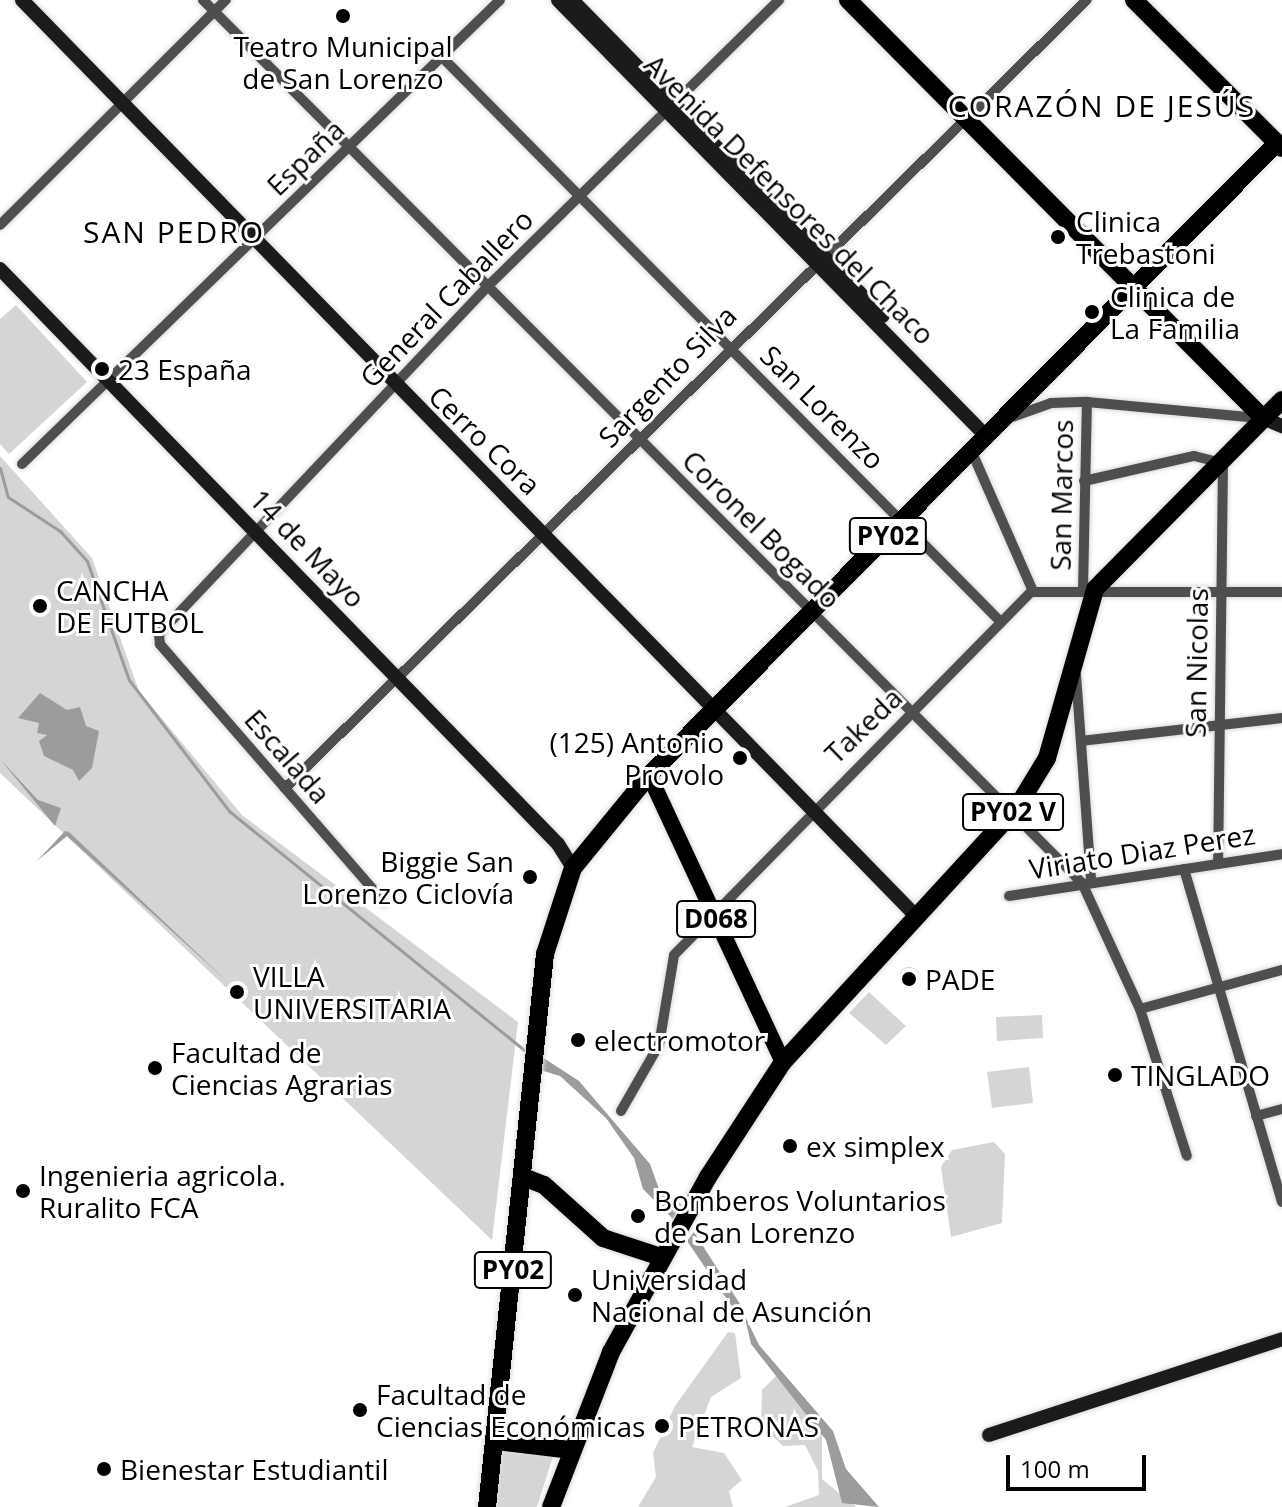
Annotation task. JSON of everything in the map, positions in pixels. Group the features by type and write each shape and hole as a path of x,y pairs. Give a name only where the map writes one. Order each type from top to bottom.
{"highway":[{"path":"848,0 1263,418"},
{"path":"1134,0 1280,143"},
{"name":"PY02","path":"487,1507 549,925 573,868 646,778 813,614 970,450 1134,291 1280,143"},
{"name":"PY02 V","path":"662,1256 708,1177 783,1062 1010,815 1047,758 1089,590 1223,463 1282,400"},
{"path":"523,1177 544,1185 603,1238 662,1256 571,1450 551,1507"},
{"path":"495,1441 571,1450"}],"main road":[{"name":"D068","path":"646,778 710,917 783,1062"}],"street":[{"name":"Cerro Cora","path":"22,0 257,237 393,386 548,538 915,915"},
{"name":"Coronel Bogado","path":"203,0 1010,815 1086,882 1140,1009 1187,1156"},
{"path":"0,225 226,0"},
{"name":"España","path":"22,464 500,0"},
{"name":"Avenida Defensores del Chaco","path":"558,0 672,108"},
{"name":"Avenida Defensores del Chaco","path":"572,0 672,108 991,429"},
{"name":"General Caballero","path":"158,639 253,527 486,288 779,0"},
{"name":"Sargento Silva","path":"285,788 397,678 548,538 637,440 729,346 1087,0"},
{"name":"San Lorenzo","path":"441,56 1001,622"},
{"name":"14 de Mayo","path":"0,269 253,527 573,868"},
{"path":"991,429 1037,406 1087,402 1263,418 1282,426"},
{"name":"San Marcos","path":"1087,402 1084,481 1089,590"},
{"path":"970,450 1033,591 1282,592"},
{"path":"1084,481 1194,456 1223,463"},
{"name":"San Nicolas","path":"1218,864 1223,463"},
{"name":"Takeda","path":"621,1111 659,1045 670,961 810,810 1033,591"},
{"name":"Escalada","path":"158,639 384,902"},
{"path":"1074,659 1081,741 1086,882"},
{"path":"1081,741 1282,718"},
{"name":"Viriato Diaz Perez","path":"1009,896 1282,854"},
{"path":"1184,869 1282,1202"},
{"path":"1140,1009 1282,970"},
{"path":"1256,1116 1282,1109"},
{"path":"989,1435 1282,1339"}],"shaded area":[{"path":"16,305 87,382 9,454 0,444 0,319"},
{"path":"0,456 92,558 139,691 242,815 518,1022 492,1240 0,773"},
{"path":"40,693 67,710 80,707 86,726 99,731 92,768 79,781 73,770 44,756 39,741 47,735 37,733 39,723 18,718"},
{"path":"0,759 38,800 61,808 55,826"},
{"path":"65,831 230,984 67,836 37,861"},
{"name":"PADE","path":"909,967 917,970 920,978 917,986 909,989 901,986 898,978 901,970"},
{"path":"869,992 906,1026 886,1045 849,1013"},
{"path":"1042,1015 1043,1038 997,1041 996,1017"},
{"path":"542,1057 579,1081 650,1164 659,1189 682,1205 673,1219 643,1189 634,1158 606,1118 560,1076 540,1070"},
{"path":"1029,1067 1033,1103 992,1108 987,1072"},
{"path":"994,1142 1005,1154 1002,1223 951,1237 941,1167 952,1150"},
{"path":"694,1232 740,1304 735,1311 687,1241"},
{"path":"744,1314 759,1345 833,1431 846,1469 879,1507 842,1503 826,1440 751,1344"},
{"path":"728,1332 735,1333 741,1378 711,1397 692,1447 724,1453 742,1480 729,1491 733,1507 638,1507 656,1477 653,1453 675,1406"},
{"path":"778,1374 822,1423 822,1479 856,1507 785,1507 819,1495 818,1471 805,1445 783,1446 761,1425 762,1390"},
{"path":"501,1444 554,1453 537,1507 495,1507"}],"waterway":[{"path":"0,468 8,497 60,531 87,561 129,680 229,811 527,1052"},
{"path":"736,1304 742,1319"}],"place":[{"name":"Teatro Municipal de San Lorenzo","path":"343,16"},
{"name":"Clinica Trebastoni","path":"1058,237"},
{"name":"Clinica de La Familia","path":"1092,312"},
{"name":"23 España","path":"102,369"},
{"name":"CANCHA DE FUTBOL","path":"40,606"},
{"name":"(125) Antonio Provolo","path":"740,758"},
{"name":"Biggie San Lorenzo Ciclovía","path":"530,877"},
{"name":"PADE","path":"909,979"},
{"name":"VILLA UNIVERSITARIA","path":"237,992"},
{"name":"electromotor","path":"578,1040"},
{"name":"Facultad de Ciencias Agrarias","path":"155,1068"},
{"name":"TINGLADO","path":"1115,1075"},
{"name":"ex simplex","path":"790,1146"},
{"name":"Ingenieria agricola. Ruralito FCA","path":"23,1191"},
{"name":"Bomberos Voluntarios de San Lorenzo","path":"638,1216"},
{"name":"Universidad Nacional de Asunción","path":"575,1295"},
{"name":"Facultad de Ciencias Económicas","path":"360,1410"},
{"name":"PETRONAS","path":"662,1426"},
{"name":"Bienestar Estudiantil","path":"104,1469"}],"district":[{"name":"CORAZÓN DE JESÚS","path":"1102,106"},
{"name":"SAN PEDRO","path":"174,232"}]}
